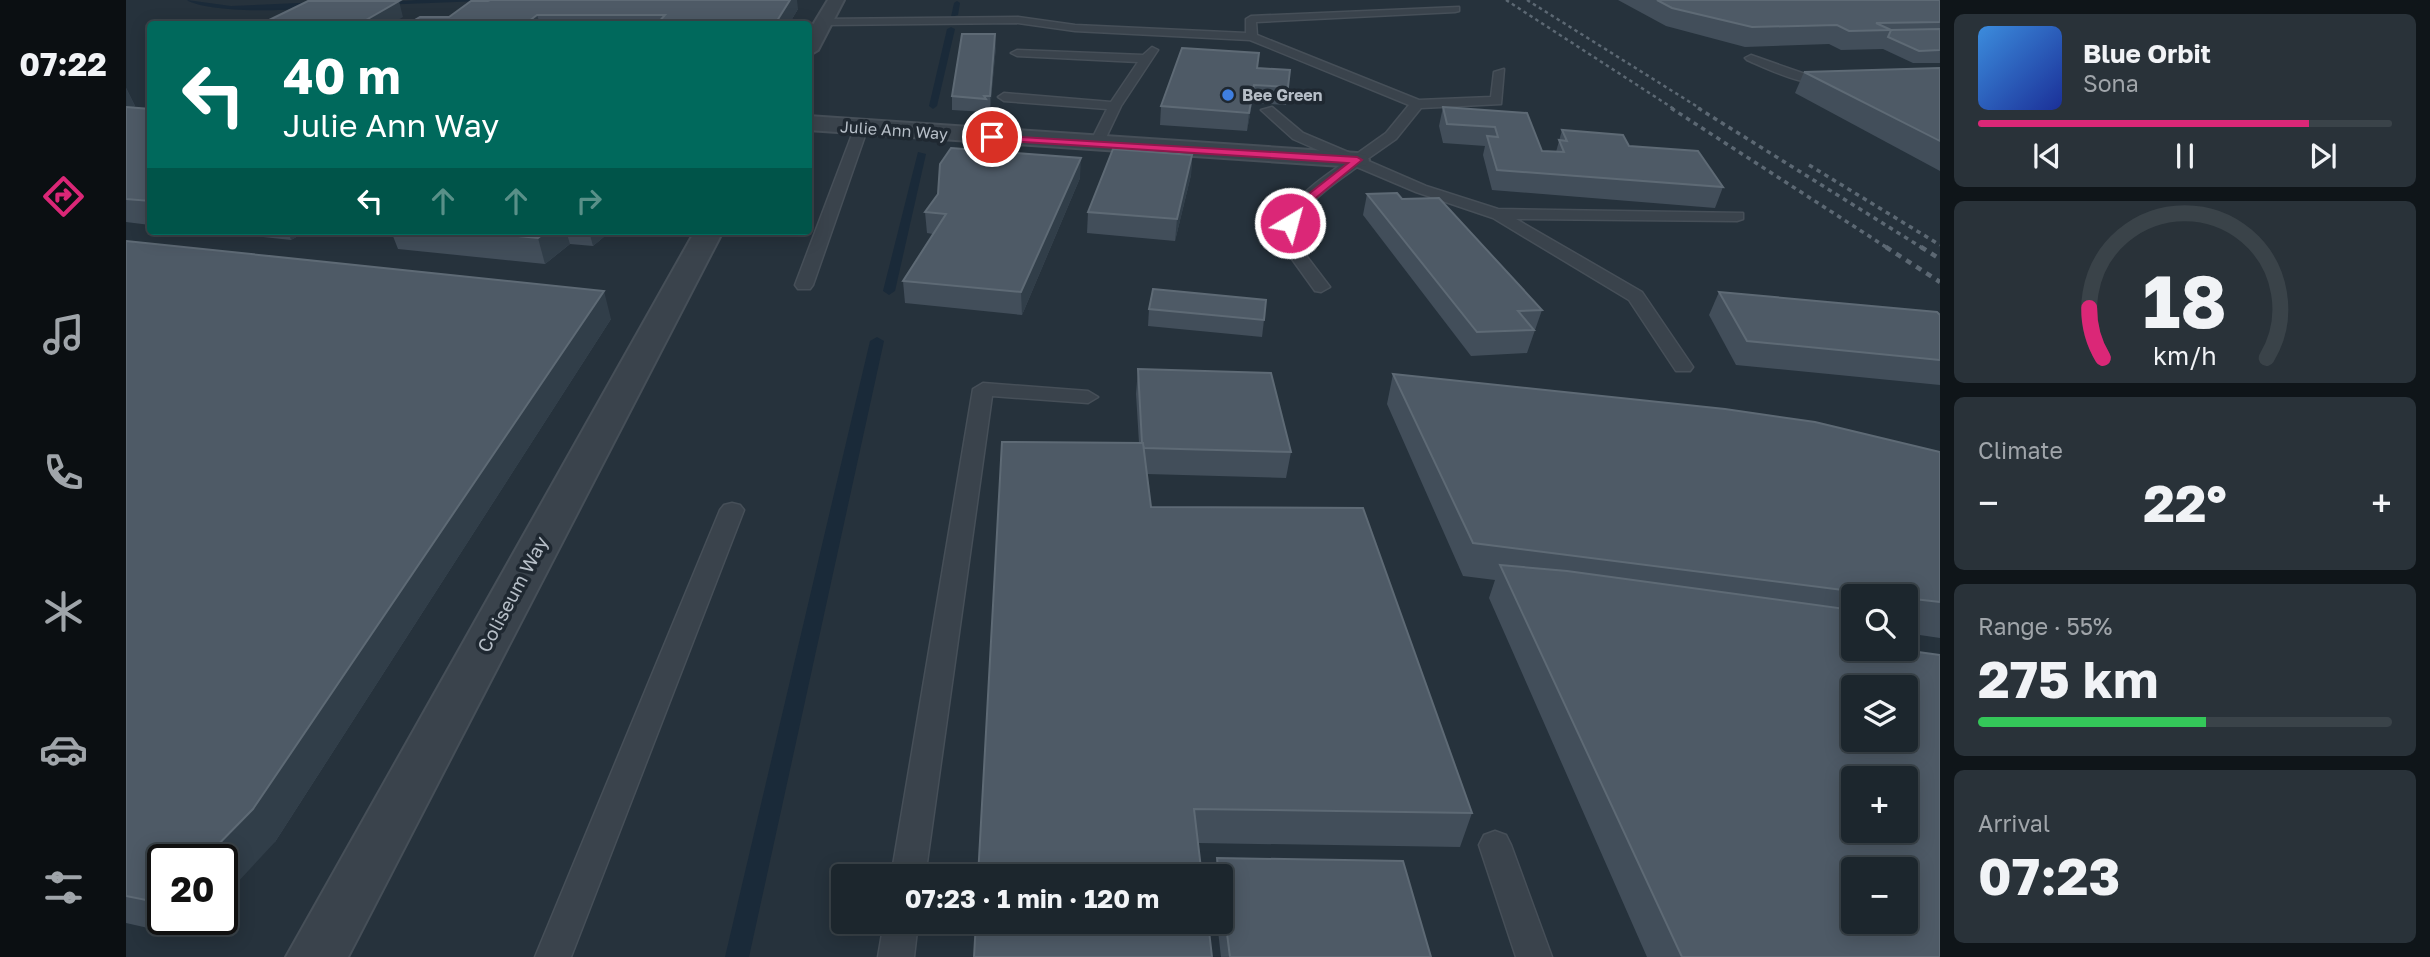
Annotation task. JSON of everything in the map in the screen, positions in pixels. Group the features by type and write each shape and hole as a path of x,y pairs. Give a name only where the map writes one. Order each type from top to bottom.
{"street":[{"path":"812,43 836,0"},
{"name":"Julie Ann Way","path":"812,123 1096,145 1357,160"},
{"name":"Coliseum Way","path":"316,957 707,235"}],"lane":[{"path":"1252,37 1251,19 1455,9"},
{"path":"824,22 1018,20 1075,28 1252,37 1417,104 1497,101 1500,72"},
{"path":"1096,145 1115,106 1164,33"},
{"path":"1017,53 1146,59"},
{"path":"1752,58 1807,79 1847,78"},
{"path":"1004,97 1115,106"},
{"path":"1321,287 1284,237 1296,209 1391,136 1417,104"},
{"path":"1267,110 1298,136 1421,189 1497,214 1636,296 1684,367"},
{"path":"804,285 861,127"},
{"path":"1497,214 1737,216"},
{"path":"910,864 983,388 1088,397"},
{"path":"553,957 732,510"},
{"path":"1495,845 1534,957"},
{"path":"896,957 899,934"}],"building":[{"path":"790,0 777,21 660,21 665,15 537,15 529,21 413,21 420,17 449,17 471,1"},
{"path":"1657,0 1940,0 1940,22 1876,23 1891,30 1849,31 1837,25 1752,27 1672,8"},
{"path":"308,1 399,1 364,21 267,21"},
{"path":"1940,29 1940,50 1919,51 1888,37 1891,30"},
{"path":"962,34 995,34 990,96 984,96 986,99 952,96"},
{"name":"Bee Green","path":"1182,48 1259,53 1257,68 1290,70 1288,87 1254,85 1249,113 1161,106"},
{"path":"1940,68 1940,141 1804,72"},
{"path":"126,107 147,109 147,201 126,199"},
{"path":"1443,107 1527,113 1542,151 1564,152 1559,140 1567,141 1562,130 1623,135 1629,146 1698,151 1723,187 1497,170 1487,136 1498,137 1495,127 1447,124"},
{"path":"951,148 1081,158 1021,292 903,281 946,214 925,212 938,194 940,164"},
{"path":"1113,149 1192,155 1177,219 1088,212"},
{"path":"1397,193 1402,199 1439,198 1542,310 1518,311 1534,330 1477,332 1367,194"},
{"path":"507,235 542,235 538,238"},
{"path":"126,241 604,291 253,809 219,844 147,844 147,900 126,896"},
{"path":"1153,289 1266,300 1264,320 1149,309"},
{"path":"1719,292 1937,312 1940,315 1940,360 1747,341"},
{"path":"1138,369 1271,373 1291,452 1144,448"},
{"path":"1393,374 1725,409 1815,422 1940,452 1940,602 1918,599 1918,584 1841,584 1841,590 1473,543"},
{"path":"1002,442 1143,443 1151,507 1363,508 1472,813 1194,809 1200,864 979,864"},
{"path":"1500,565 1567,571 1841,608 1841,661 1918,661 1918,652 1940,655 1940,957 1682,957"},
{"path":"1217,858 1403,861 1431,957 1230,957 1227,934 1233,934 1233,864 1218,864"},
{"path":"975,934 1209,934 1212,957 974,957"}],"waterway":[{"path":"190,0 213,7 231,8 321,4"},
{"path":"379,3 504,0"},
{"path":"954,15 957,3"},
{"path":"933,106 951,29"},
{"path":"889,291 921,154"},
{"path":"737,957 877,341"}],"railway":[{"path":"1506,0 1674,109"},
{"path":"1527,0 1701,109"},
{"path":"1671,108 1889,249"},
{"path":"1698,108 1924,249"},
{"path":"1809,165 1940,245"},
{"path":"1886,247 1940,282"},
{"path":"1921,247 1940,259"}],"place":[{"name":"Bee Green","path":"1228,95"}],"route":[{"path":"992,137 1357,160 1320,187 1296,209 1290,223"}]}
